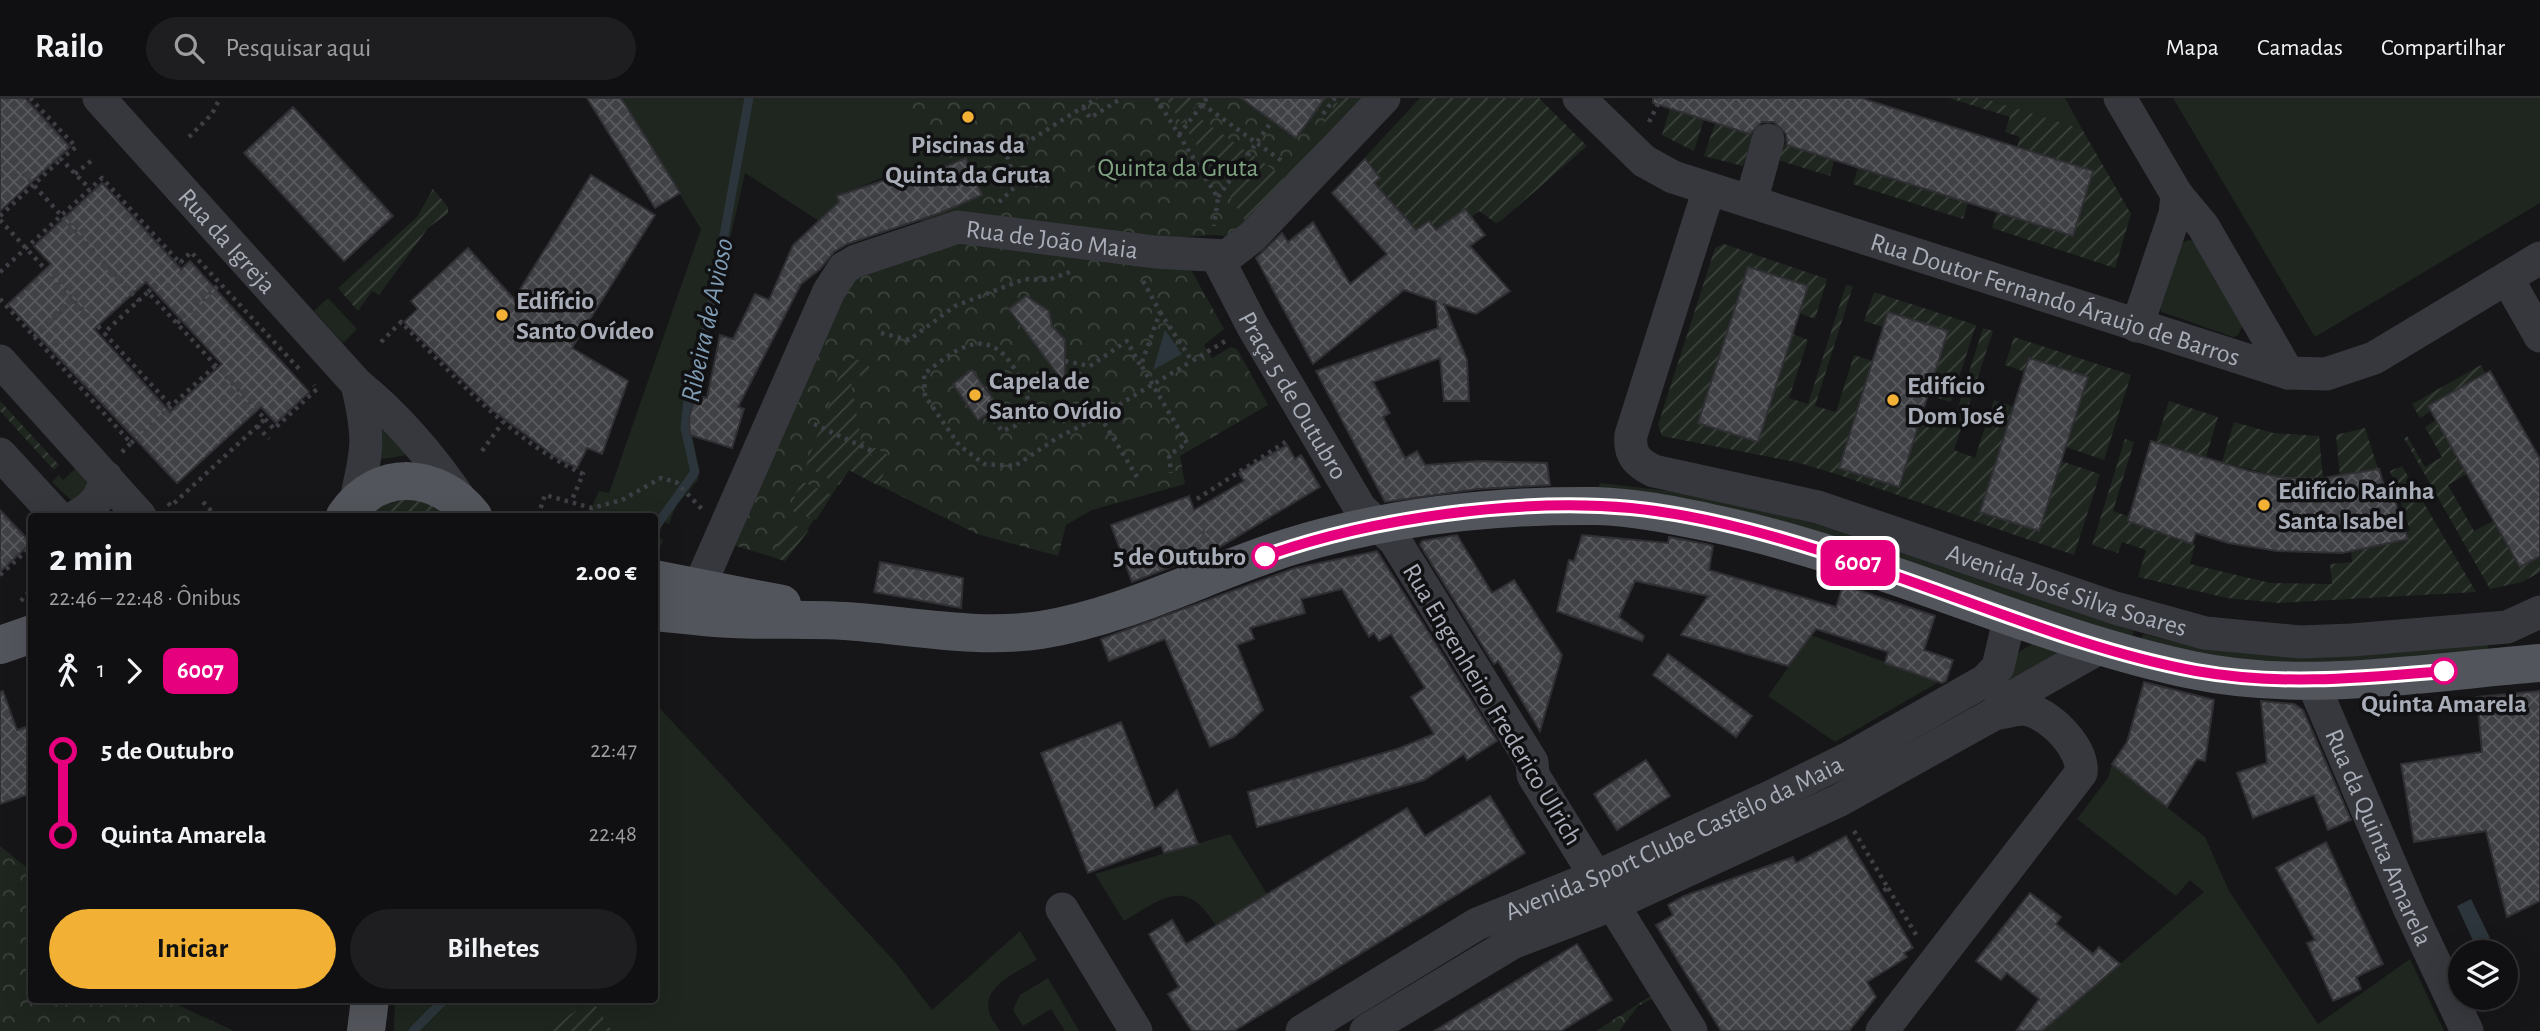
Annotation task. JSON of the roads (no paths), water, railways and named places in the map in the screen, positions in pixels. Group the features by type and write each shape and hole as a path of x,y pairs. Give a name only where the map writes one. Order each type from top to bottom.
{"main road":[{"path":"347,513 386,484 411,481 436,486 467,509"},
{"path":"658,612 729,619 852,621 990,633 1044,629 1095,617 1287,548 1377,525 1481,512 1570,506 1633,509 1779,538 2103,646 2195,671 2312,681 2540,663"},
{"path":"658,580 746,594 852,621"},
{"path":"366,1031 370,1003"}],"street":[{"name":"Rua da Igreja","path":"99,98 357,384 387,408 413,437 438,466 467,509"},
{"path":"1217,257 1227,256 1252,237 1384,98"},
{"name":"Rua Doutor Fernando Áraujo de Barros","path":"1579,98 1644,161 1673,177 2288,373 2326,373 2374,358 2540,258"},
{"path":"2120,98 2177,195 2203,226 2288,373"},
{"path":"1751,202 1769,140"},
{"name":"Avenida José Silva Soares","path":"1709,189 1631,435 1630,447 1634,457 1643,466 1654,471 1818,507 2115,608 2205,633 2300,642 2351,640 2507,627 2540,612"},
{"path":"2137,326 2175,214 2177,195"},
{"name":"Rua de João Maia","path":"699,587 807,336 829,290 844,268 856,261 958,227 1217,257"},
{"name":"Praça 5 de Outubro","path":"1217,257 1252,325 1360,508 1377,525"},
{"path":"2507,278 2540,336"},
{"path":"0,361 158,507"},
{"path":"347,513 368,437 357,384"},
{"path":"0,454 54,513"},
{"path":"83,513 92,508 118,469"},
{"name":"Rua Engenheiro Frederico Ulrich","path":"1377,525 1395,541 1532,762 1533,775 1692,1031"},
{"name":"Avenida Sport Clube Castêlo da Maia","path":"1302,1031 1477,924 1595,876 1849,758 1986,680 1998,667 2010,616"},
{"name":"Avenida Sport Clube Castêlo da Maia","path":"1366,1031 1511,943 1614,904 1699,878 1996,712 2002,703 2103,646"},
{"name":"Rua da Quinta Amarela","path":"2312,681 2410,910 2467,1031"},
{"path":"1882,1031 2081,773 2081,759 2076,747 2039,715 2029,710 1996,712"},
{"path":"1062,909 1136,1031"}],"waterway":[{"name":"Ribeira de Avioso","path":"658,523 695,472 685,428 688,400 709,318 749,98"},
{"name":"Ribeira de Avioso","path":"413,1031 441,1003"}],"place":[{"name":"Piscinas da Quinta da Gruta","path":"968,117"},
{"name":"Edifício Santo Ovídeo","path":"502,315"},
{"name":"Capela de Santo Ovídio","path":"975,395"},
{"name":"Edifício Dom José","path":"1893,400"},
{"name":"Edifício Raínha Santa Isabel","path":"2264,505"},
{"name":"5 de Outubro","path":"1265,556"},
{"name":"Quinta Amarela","path":"2444,671"}],"park label":[{"name":"Quinta da Gruta","path":"1178,167"}]}
